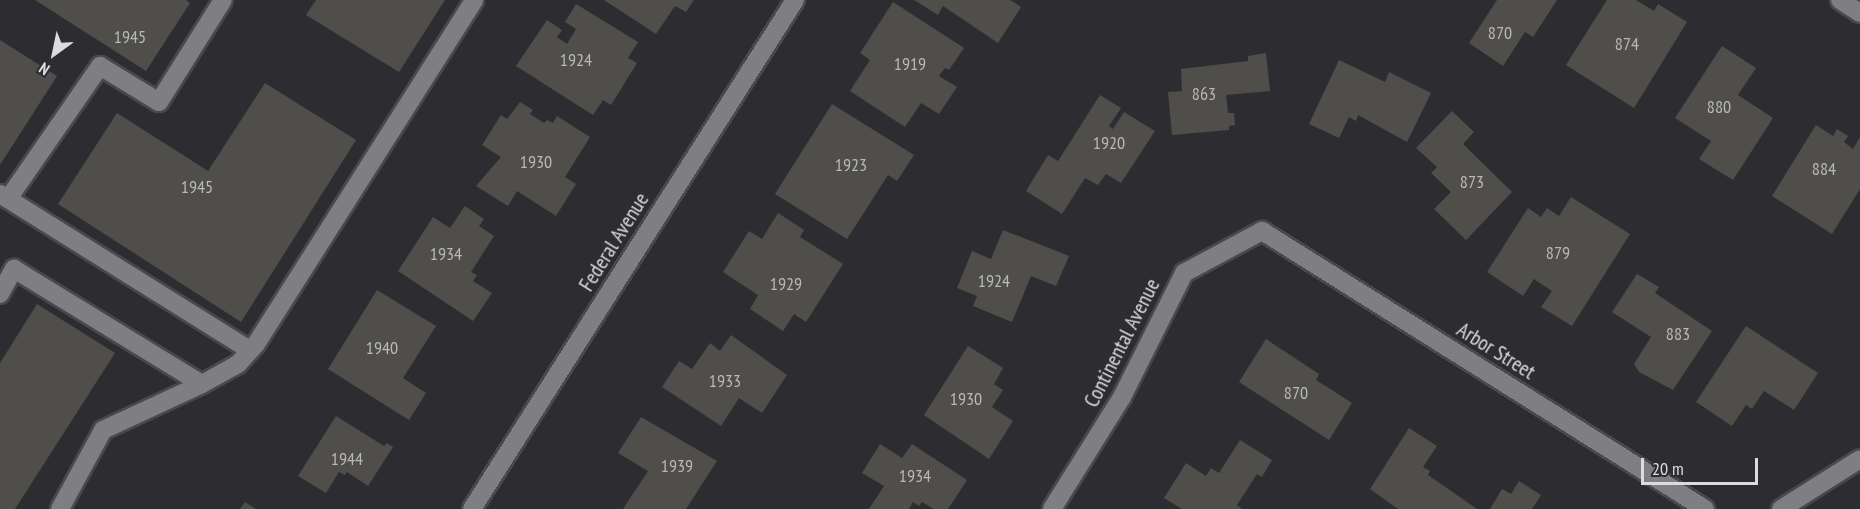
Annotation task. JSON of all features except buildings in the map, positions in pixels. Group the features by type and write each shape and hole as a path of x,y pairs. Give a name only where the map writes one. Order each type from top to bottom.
{"street":[{"path":"223,0 159,102 100,66 4,196 250,350"},
{"path":"60,509 102,430 202,384 238,364 250,350 474,0"},
{"name":"Federal Avenue","path":"472,509 795,0"},
{"path":"1840,0 1860,13"},
{"name":"Continental Avenue","path":"1052,509 1122,397 1184,273 1262,231"},
{"name":"Arbor Street","path":"1262,231 1706,509"},
{"path":"0,294 14,269 202,384"},
{"path":"1781,509 1860,459"}]}
